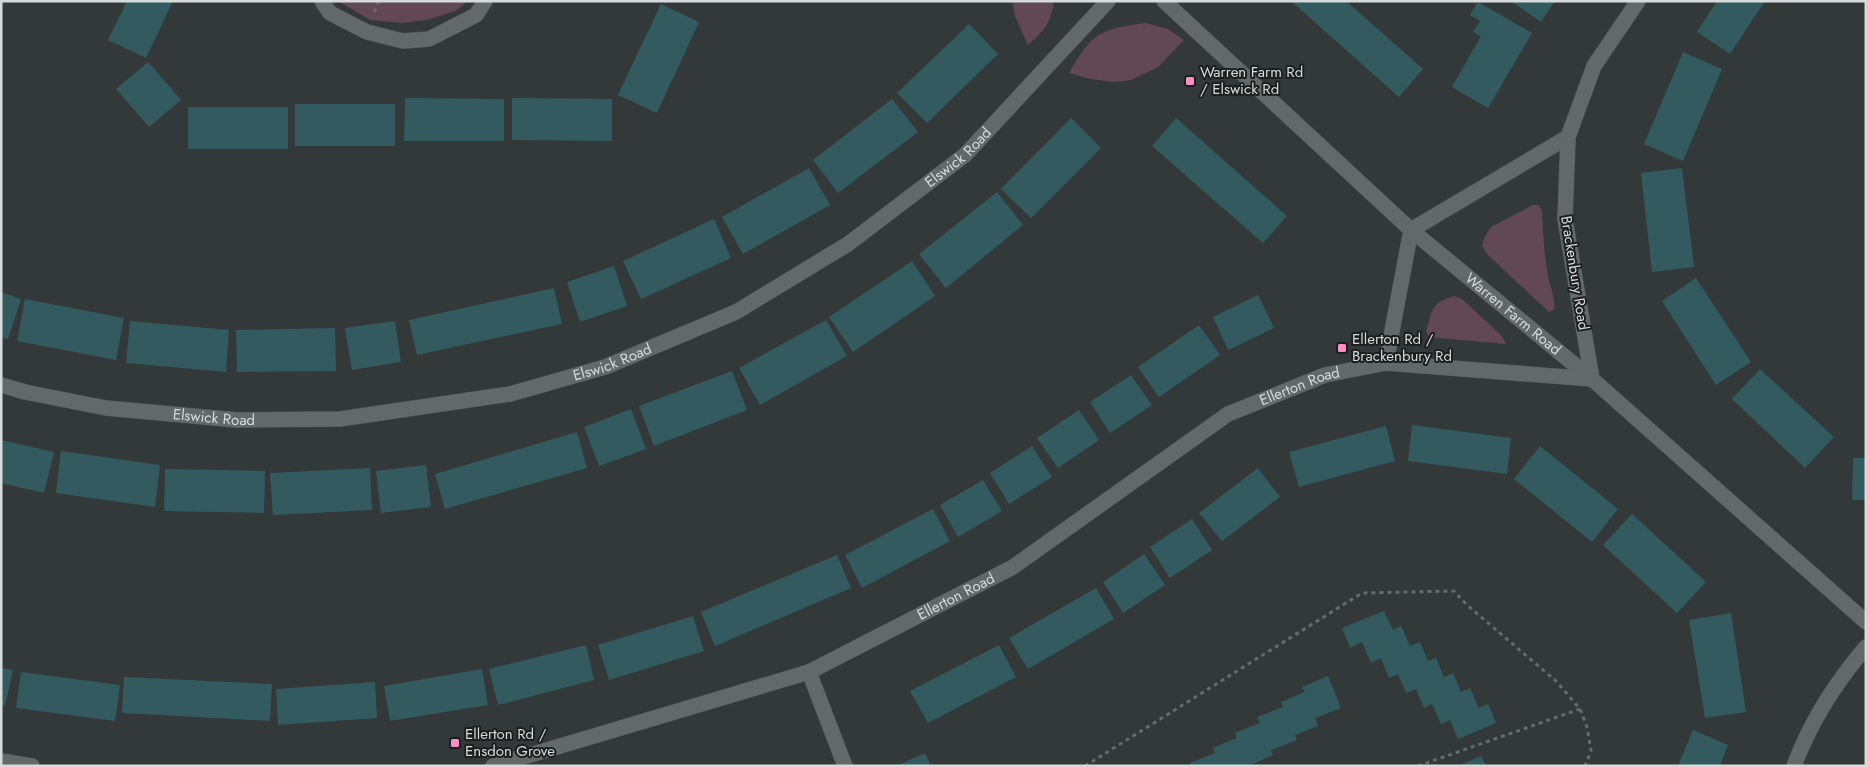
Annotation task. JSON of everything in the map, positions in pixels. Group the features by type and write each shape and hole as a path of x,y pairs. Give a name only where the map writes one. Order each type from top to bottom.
{"street":[{"path":"322,1 330,13 367,32 403,41 429,39 476,15 485,1"},
{"name":"Elswick Road","path":"1,385 25,392 106,408 237,420 340,419 510,394 605,367 736,312 848,244 965,155 1108,1"},
{"name":"Warren Farm Road","path":"1164,1 1411,230 1592,379 1866,622"},
{"name":"Brackenbury Road","path":"1592,379 1565,220 1568,137 1594,66 1638,1"},
{"path":"1386,362 1411,230 1568,137"},
{"name":"Ellerton Road","path":"493,766 809,672 1013,566 1228,414 1325,375 1386,362 1592,379"},
{"path":"1794,766 1803,742 1838,683 1866,647"},
{"path":"809,672 845,766"},
{"path":"1,761 32,766"}],"path":[{"path":"1086,766 1362,593 1454,591 1467,605 1556,681 1580,709 1587,727 1591,751 1585,766"},
{"path":"1418,766 1580,709"}],"shaded area":[{"path":"338,1 467,1 456,11 426,20 402,23 370,20"},
{"path":"1012,1 1054,1 1049,21 1028,45 1015,16"},
{"path":"1146,23 1168,29 1184,40 1158,67 1131,80 1115,82 1090,79 1069,73 1084,49 1099,35 1118,28"},
{"path":"1533,205 1538,205 1542,210 1546,260 1554,301 1554,310 1549,312 1488,255 1482,246 1485,236 1491,227"},
{"path":"1454,296 1462,299 1502,336 1506,344 1429,337 1426,331 1434,308 1441,301"}],"building":[{"path":"127,1 173,1 146,58 108,40"},
{"path":"1291,1 1346,1 1423,69 1399,97"},
{"path":"1511,1 1555,1 1541,22"},
{"path":"1717,1 1765,1 1730,54 1697,32"},
{"path":"1478,2 1532,33 1488,108 1452,87 1481,36 1473,32 1480,21 1470,15"},
{"path":"661,4 699,22 657,113 618,95"},
{"path":"969,24 998,54 927,123 897,93"},
{"path":"1683,52 1722,69 1683,161 1644,144"},
{"path":"148,62 181,100 149,127 116,89"},
{"path":"405,98 504,99 504,141 404,141"},
{"path":"512,98 612,99 612,141 512,140"},
{"path":"892,99 918,132 838,193 813,160"},
{"path":"295,104 395,104 395,146 295,146"},
{"path":"188,107 288,107 288,149 188,149"},
{"path":"1071,118 1101,148 1031,218 1001,189"},
{"path":"1176,118 1287,216 1263,243 1152,146"},
{"path":"809,168 830,205 743,254 722,217"},
{"path":"1682,168 1694,267 1652,272 1641,173"},
{"path":"997,192 1023,225 946,288 919,254"},
{"path":"714,219 731,258 641,299 623,261"},
{"path":"912,261 935,296 853,352 829,317"},
{"path":"614,266 627,306 580,322 567,282"},
{"path":"1696,278 1751,362 1716,385 1662,301"},
{"path":"554,288 562,324 417,355 409,320"},
{"path":"1,292 21,299 8,339 1,337"},
{"path":"1258,295 1274,328 1228,350 1213,317"},
{"path":"25,299 124,318 116,360 17,341"},
{"path":"826,320 847,356 760,405 739,368"},
{"path":"130,321 229,330 226,372 126,363"},
{"path":"395,321 401,362 352,370 345,328"},
{"path":"1199,325 1220,355 1159,397 1138,367"},
{"path":"335,328 336,371 237,372 236,330"},
{"path":"1760,369 1834,437 1805,468 1732,399"},
{"path":"732,371 747,410 654,446 639,406"},
{"path":"1131,375 1152,405 1110,433 1090,402"},
{"path":"631,409 646,449 599,466 584,427"},
{"path":"1079,410 1099,440 1058,468 1037,438"},
{"path":"1412,425 1511,438 1507,474 1408,461"},
{"path":"1386,426 1395,461 1299,487 1289,452"},
{"path":"577,432 587,468 445,509 435,474"},
{"path":"1,440 54,452 44,493 1,483"},
{"path":"1032,446 1052,477 1009,504 990,473"},
{"path":"1540,446 1618,509 1592,542 1514,479"},
{"path":"61,451 160,465 155,507 56,493"},
{"path":"1853,458 1866,458 1866,500 1852,500"},
{"path":"426,465 431,507 381,513 376,471"},
{"path":"370,468 372,510 273,515 270,473"},
{"path":"1258,468 1280,497 1222,541 1199,513"},
{"path":"165,469 265,471 264,513 164,511"},
{"path":"983,480 1002,511 958,537 940,505"},
{"path":"933,509 950,541 862,588 845,555"},
{"path":"1632,514 1706,582 1677,613 1603,545"},
{"path":"1192,519 1212,550 1170,578 1150,547"},
{"path":"1144,554 1165,585 1123,613 1103,582"},
{"path":"837,555 851,588 715,646 701,612"},
{"path":"1096,588 1114,619 1028,669 1009,638"},
{"path":"1384,611 1393,630 1401,626 1410,646 1420,642 1428,661 1436,658 1444,677 1453,673 1461,692 1470,688 1479,708 1488,704 1496,723 1458,739 1450,720 1441,724 1432,704 1424,708 1416,689 1406,693 1398,674 1389,678 1381,658 1371,663 1362,642 1350,648 1342,628"},
{"path":"1731,613 1746,712 1705,718 1689,620"},
{"path":"693,616 704,651 609,680 598,645"},
{"path":"586,645 594,680 498,705 489,669"},
{"path":"999,645 1016,677 928,723 910,691"},
{"path":"1,668 13,670 5,706 1,705"},
{"path":"482,669 488,705 390,721 384,686"},
{"path":"21,672 120,685 115,721 16,708"},
{"path":"1328,676 1341,708 1315,718 1318,726 1295,735 1297,740 1271,750 1273,755 1248,766 1191,766 1190,763 1215,753 1213,748 1237,738 1235,733 1260,723 1257,717 1283,707 1281,702 1305,692 1302,687"},
{"path":"124,677 272,684 270,721 122,713"},
{"path":"375,682 377,718 278,725 276,689"},
{"path":"1693,730 1728,745 1720,766 1678,766"},
{"path":"925,753 931,766 896,766"},
{"path":"1481,756 1486,766 1458,766"}],"place":[{"name":"Warren Farm Rd / Elswick Rd","path":"1190,81"},
{"name":"Ellerton Rd / Brackenbury Rd","path":"1342,348"},
{"name":"Ellerton Rd / Ensdon Grove","path":"455,743"}]}
